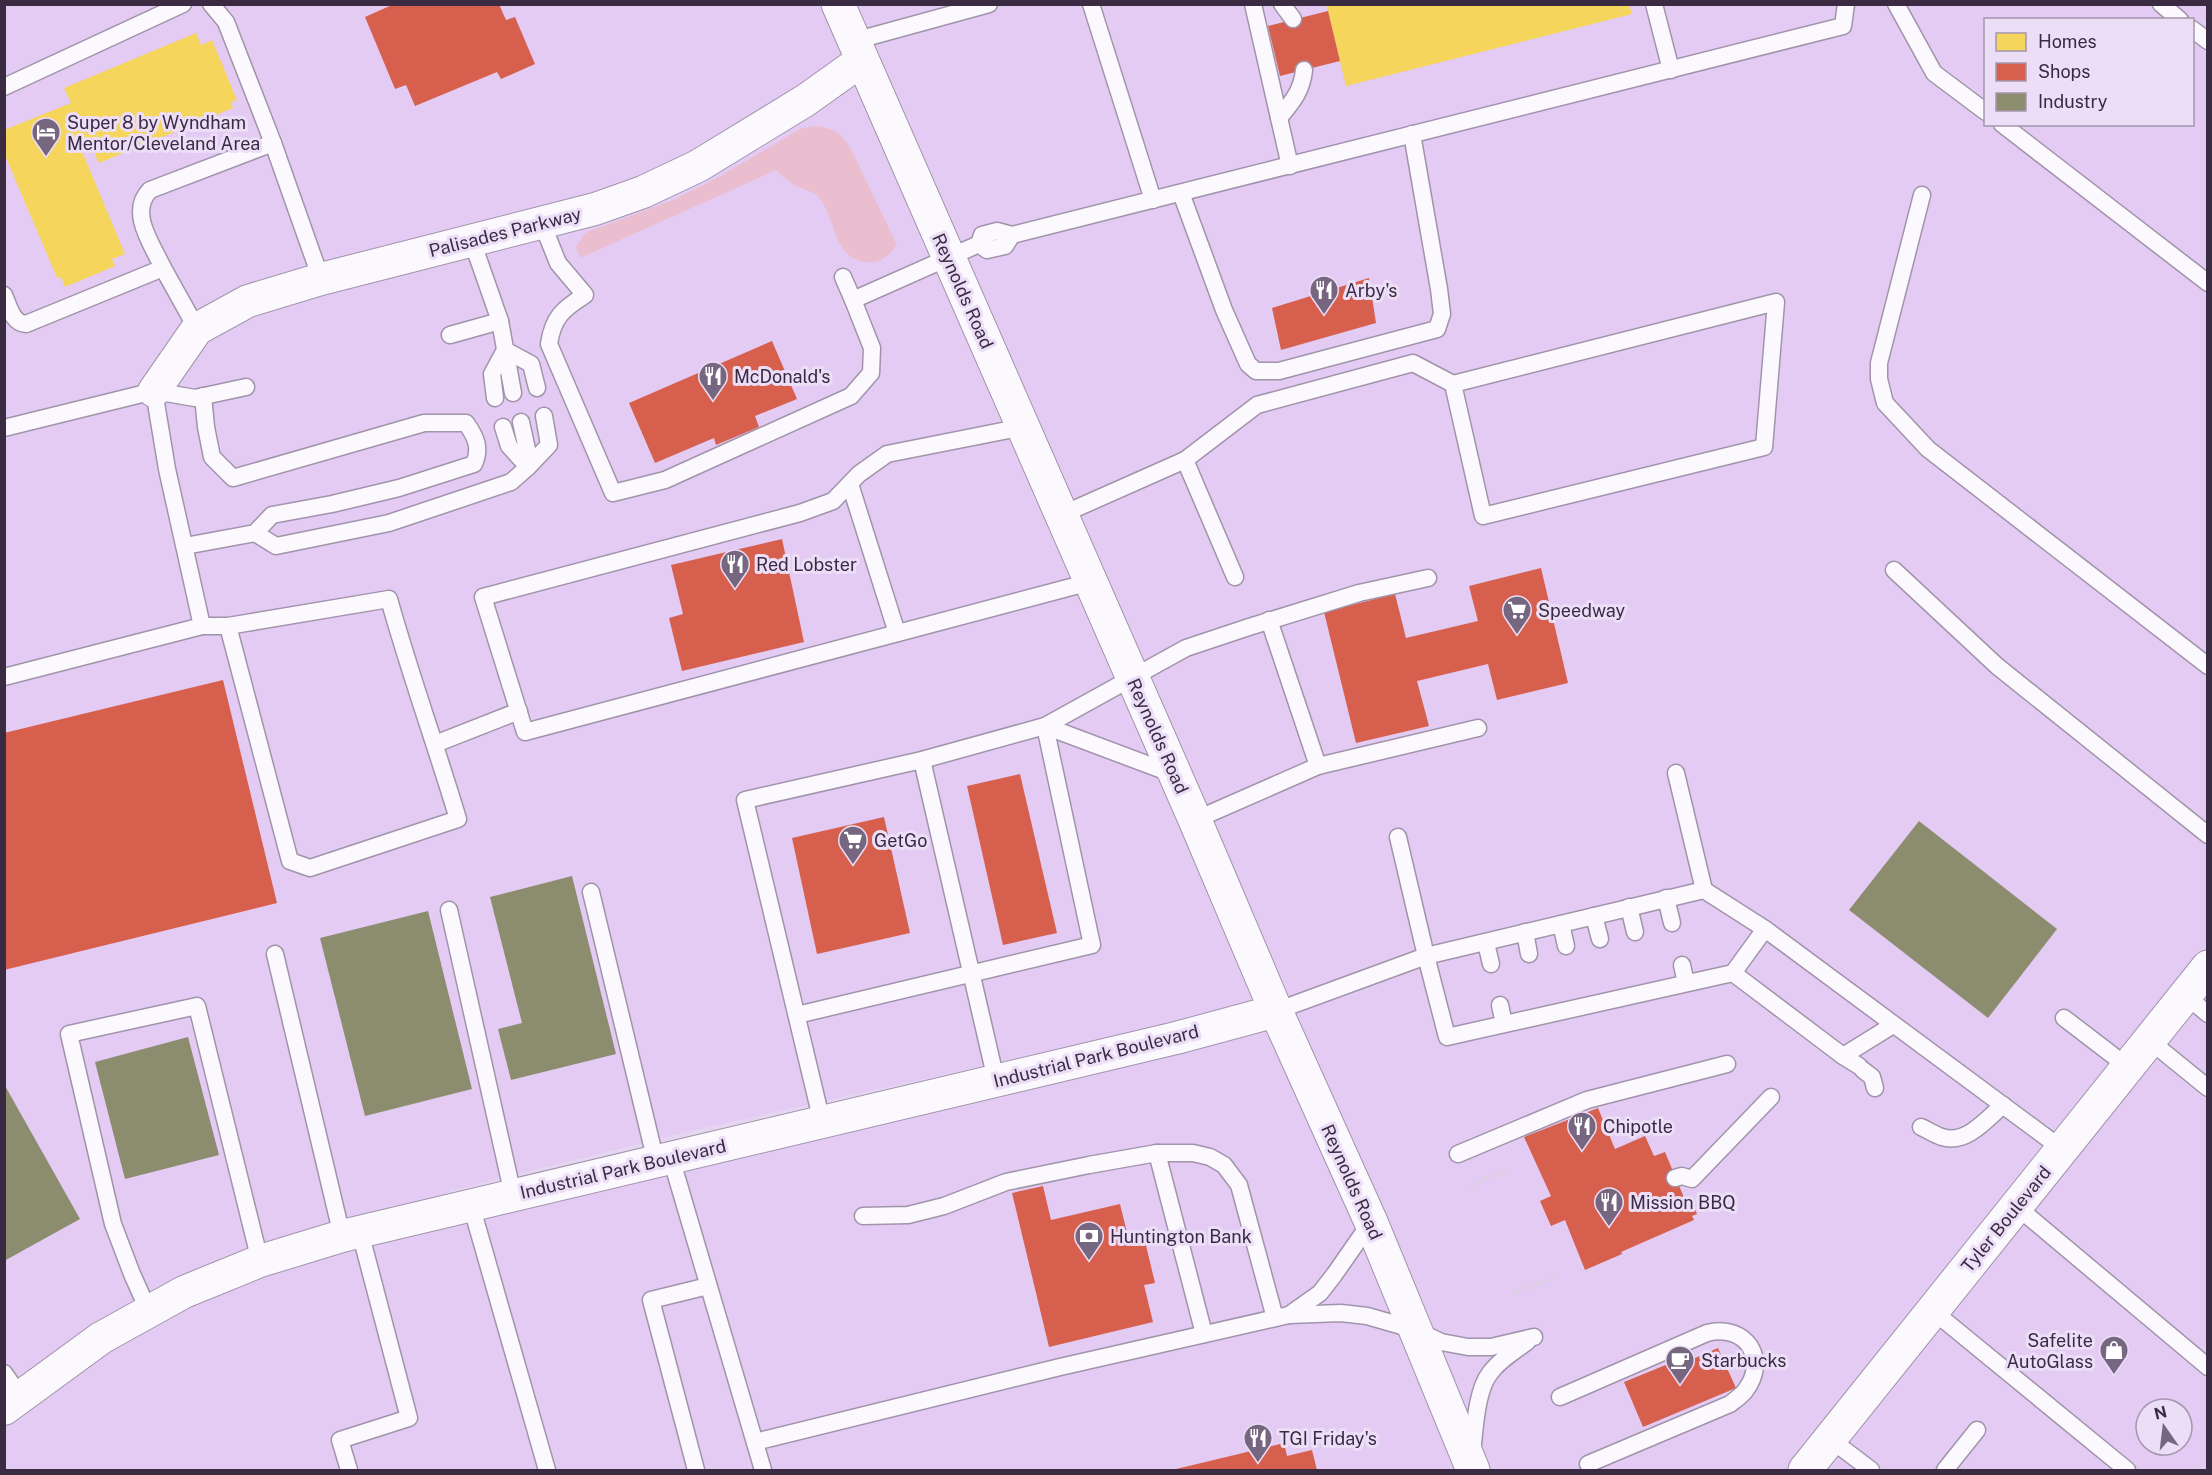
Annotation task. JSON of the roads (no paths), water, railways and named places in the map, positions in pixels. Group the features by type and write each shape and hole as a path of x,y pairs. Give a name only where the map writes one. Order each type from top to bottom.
{"main road":[{"name":"Reynolds Road","path":"838,4 1195,820 1276,1011 1371,1222 1472,1468"},
{"name":"Tyler Boulevard","path":"1805,1470 2149,1040 2196,1005 2208,967"}],"street":[{"name":"Palisades Parkway","path":"154,391 198,329 248,302 321,279 595,209 643,192 698,166 806,100 858,51"},
{"name":"Industrial Park Boulevard","path":"10,1392 100,1338 184,1292 260,1261 351,1234 1176,1038 1276,1011"}],"lane":[{"path":"4,87 183,4"},
{"path":"211,4 226,22 273,143 321,279"},
{"path":"858,51 989,4"},
{"path":"1091,4 1154,200"},
{"path":"1253,4 1290,166"},
{"path":"1282,4 1293,19"},
{"path":"1654,4 1671,70"},
{"path":"854,300 979,244 987,250 1005,246 1012,235 1843,26 1846,4"},
{"path":"1896,4 1934,73 1984,110"},
{"path":"2161,4 2178,18"},
{"path":"2194,30 2208,41"},
{"path":"1279,117 1297,96 1303,81 1304,70"},
{"path":"2005,126 2208,283"},
{"path":"1180,193 1224,310 1248,364 1256,371 1279,371 1437,329 1442,314 1440,289 1412,134"},
{"path":"198,329 163,268 143,225 140,210 143,197 150,190 273,143"},
{"path":"1922,195 1879,363 1879,379 1885,403 1928,449 2208,666"},
{"path":"542,223 558,263 585,295 565,308 552,326 549,344 613,493 665,480 851,396 871,373 872,348 843,278"},
{"path":"472,241 500,321 513,393"},
{"path":"4,295 14,318 20,324 26,324 163,268"},
{"path":"1061,515 1185,460 1257,405 1413,363 1453,384 1776,302 1764,447 1483,516 1453,384"},
{"path":"450,336 500,321"},
{"path":"505,350 531,364 537,388"},
{"path":"495,398 492,374 505,350"},
{"path":"4,428 154,391 195,398 246,387"},
{"path":"154,391 167,469 202,626"},
{"path":"185,546 255,533 272,515 399,488 474,464 479,453 476,437 466,423 424,423 233,478 212,457 203,396"},
{"path":"255,533 276,546 389,523 511,482 549,446 544,416"},
{"path":"521,422 528,454 528,467"},
{"path":"502,427 509,446 528,467"},
{"path":"1023,427 887,454 859,474 833,501 800,513 483,597 525,732 1090,582"},
{"path":"1185,460 1235,577"},
{"path":"850,484 897,633"},
{"path":"1894,570 1997,666 2208,835"},
{"path":"822,1122 745,800 922,760 1045,726 1186,648 1359,593 1428,578"},
{"path":"4,677 202,626 228,626 389,599 409,672 435,744 458,819 310,868 290,861 228,626"},
{"path":"1269,620 1318,766"},
{"path":"435,744 519,711"},
{"path":"1045,726 1174,774"},
{"path":"797,1015 1092,945 1045,726"},
{"path":"1195,820 1318,766 1478,728"},
{"path":"922,760 996,1080"},
{"path":"1676,773 1704,890 1765,929 2062,1149"},
{"path":"1398,837 1447,1037 1504,1024 1541,1008 1647,984 1686,983 1733,973 1765,929"},
{"path":"1276,1011 1426,956 1704,890"},
{"path":"591,892 663,1160 708,1286 763,1470"},
{"path":"1666,898 1672,922"},
{"path":"1629,907 1635,932"},
{"path":"449,910 513,1195"},
{"path":"1594,916 1600,939"},
{"path":"1561,924 1566,946"},
{"path":"1525,932 1529,954"},
{"path":"1486,943 1491,964"},
{"path":"275,954 351,1234 410,1418 340,1440 349,1470"},
{"path":"1682,965 1686,983"},
{"path":"1733,973 1861,1067 1872,1077 1875,1088"},
{"path":"1500,1005 1504,1024"},
{"path":"149,1312 113,1224 69,1034 197,1006 260,1261"},
{"path":"2064,1017 2128,1067"},
{"path":"1843,1056 1893,1025"},
{"path":"2149,1040 2208,1088"},
{"path":"1458,1154 1587,1100 1727,1064"},
{"path":"1675,1178 1682,1176 1692,1179 1771,1097"},
{"path":"1921,1127 1945,1138 1961,1137 1978,1128 2002,1105"},
{"path":"863,1216 908,1215 944,1206 1006,1182 1089,1165 1157,1154 1193,1153 1210,1157 1224,1165 1239,1185 1282,1317"},
{"path":"1157,1154 1204,1334"},
{"path":"471,1205 547,1470"},
{"path":"2016,1206 2208,1367"},
{"path":"1282,1317 1320,1293 1371,1222"},
{"path":"696,1470 651,1300 708,1286"},
{"path":"1933,1311 2127,1470"},
{"path":"755,1442 1204,1334 1282,1317 1341,1313 1367,1316 1416,1330 1441,1342 1468,1347 1491,1347 1534,1337 1503,1359 1489,1374 1481,1392 1472,1468"},
{"path":"1560,1397 1707,1333 1728,1331 1738,1335 1750,1345 1755,1361 1752,1377 1745,1392 1730,1404 1588,1464"},
{"path":"1945,1470 1977,1430"},
{"path":"1830,1439 1871,1470"}],"place":[{"name":"Super 8 by Wyndham Mentor/Cleveland Area","path":"46,158"},
{"name":"Arby's","path":"1324,316"},
{"name":"McDonald's","path":"713,402"},
{"name":"Red Lobster","path":"735,590"},
{"name":"Speedway","path":"1517,636"},
{"name":"GetGo","path":"853,866"},
{"name":"Chipotle","path":"1582,1152"},
{"name":"Mission BBQ","path":"1609,1228"},
{"name":"Huntington Bank","path":"1089,1262"},
{"name":"Safelite AutoGlass","path":"2114,1376"},
{"name":"Starbucks","path":"1680,1386"},
{"name":"TGI Friday's","path":"1258,1464"}]}
